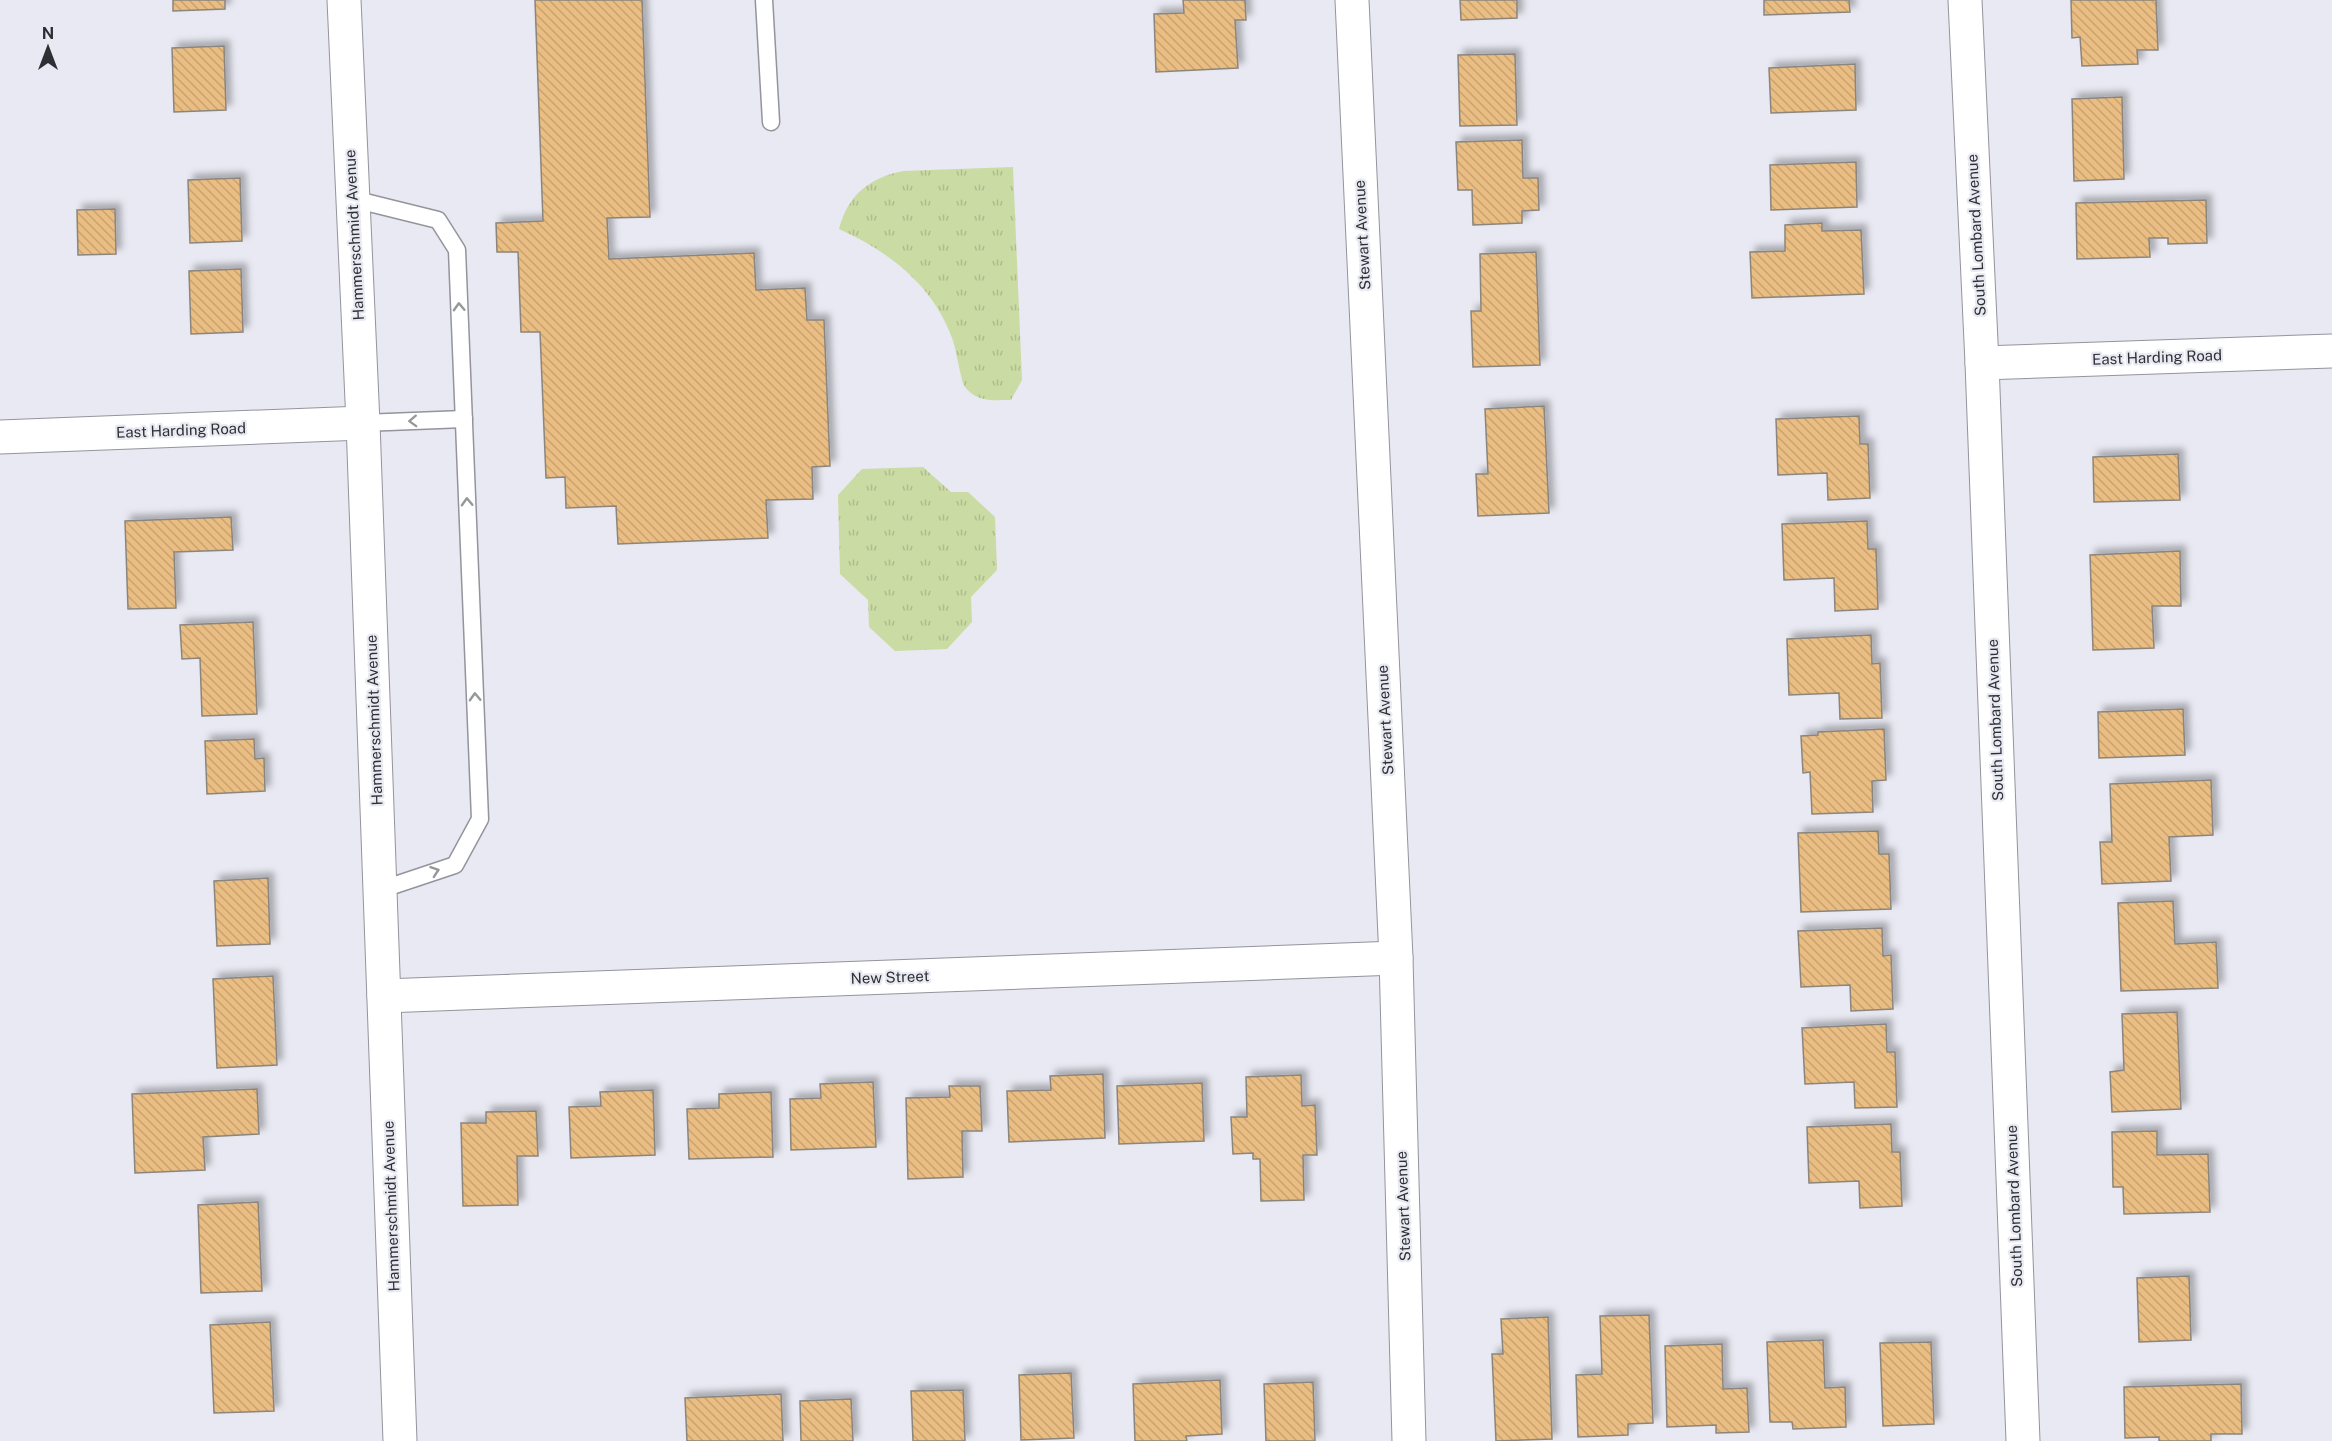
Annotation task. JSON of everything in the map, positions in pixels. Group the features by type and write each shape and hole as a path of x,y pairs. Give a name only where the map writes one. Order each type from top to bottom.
{"street":[{"name":"Hammerschmidt Avenue","path":"344,0 363,423 400,1441"},
{"name":"Stewart Avenue","path":"1352,0 1396,958 1409,1441"},
{"name":"South Lombard Avenue","path":"1965,0 1982,363 2023,1441"},
{"name":"East Harding Road","path":"1982,363 2332,351"},
{"name":"East Harding Road","path":"0,437 363,423"},
{"name":"New Street","path":"384,996 1396,958"}],"lane":[{"path":"764,0 771,122"},
{"path":"353,199 438,220 457,250 480,819 454,865 380,890"},
{"path":"363,423 464,419"}],"green space":[{"path":"1013,167 1022,380 1011,400 992,400 975,396 965,387 954,342 944,319 921,286 891,259 839,229 854,198 870,183 891,174 903,171"},
{"path":"923,467 951,492 968,492 995,517 997,570 971,597 972,622 947,649 895,651 869,627 868,600 840,574 838,495 862,469"}],"building":[{"path":"173,0 225,0 225,9 173,11"},
{"path":"535,0 642,0 650,217 607,218 609,259 754,253 756,290 805,288 807,320 824,320 830,466 812,467 813,499 766,500 768,538 618,544 616,506 566,508 565,477 546,478 540,332 521,332 518,252 497,252 496,223 543,221"},
{"path":"1183,0 1245,0 1246,20 1235,20 1238,68 1156,72 1154,14 1184,13"},
{"path":"1460,0 1517,0 1517,18 1461,20"},
{"path":"1764,0 1849,0 1850,12 1764,15"},
{"path":"2071,0 2156,0 2158,50 2137,50 2138,64 2082,66 2080,37 2072,38"},
{"path":"224,46 226,110 174,112 172,48"},
{"path":"1515,54 1517,125 1460,126 1458,55"},
{"path":"1855,64 1856,110 1771,113 1769,68"},
{"path":"2122,97 2124,179 2074,181 2072,99"},
{"path":"1522,140 1523,178 1538,178 1539,210 1522,211 1522,223 1473,225 1472,190 1458,190 1456,142"},
{"path":"1856,162 1857,207 1771,210 1770,165"},
{"path":"240,178 242,241 190,243 188,180"},
{"path":"2206,200 2207,243 2168,244 2168,238 2149,238 2150,257 2077,259 2076,203"},
{"path":"115,209 116,254 78,255 77,210"},
{"path":"1822,223 1822,231 1861,230 1864,294 1752,298 1750,252 1785,251 1785,225"},
{"path":"1536,252 1540,365 1473,367 1471,311 1481,311 1480,254"},
{"path":"241,269 243,332 191,334 189,271"},
{"path":"1544,406 1549,513 1478,516 1476,474 1488,474 1485,409"},
{"path":"1859,416 1860,444 1868,444 1870,498 1828,500 1827,473 1778,475 1776,419"},
{"path":"2178,454 2180,500 2094,502 2093,457"},
{"path":"231,517 233,550 174,552 176,608 128,609 125,521"},
{"path":"1867,521 1868,549 1876,549 1878,609 1835,611 1834,578 1784,580 1782,524"},
{"path":"2180,551 2181,606 2152,606 2154,648 2093,650 2090,555"},
{"path":"253,622 257,714 202,716 200,658 182,659 180,625"},
{"path":"1871,635 1872,664 1880,663 1882,718 1840,719 1839,693 1789,695 1787,639"},
{"path":"2183,709 2185,755 2099,758 2098,712"},
{"path":"1884,729 1886,780 1872,781 1873,812 1812,814 1810,772 1803,773 1801,736 1818,735 1818,732"},
{"path":"254,739 255,759 264,758 265,791 207,794 205,741"},
{"path":"2211,780 2213,835 2169,837 2171,881 2102,884 2100,842 2112,842 2110,784"},
{"path":"1878,831 1879,854 1889,854 1891,909 1801,912 1798,833"},
{"path":"268,878 270,944 217,946 214,881"},
{"path":"2173,901 2175,944 2216,942 2218,988 2121,991 2118,903"},
{"path":"1882,928 1883,956 1891,955 1893,1009 1851,1011 1850,985 1801,987 1798,931"},
{"path":"273,976 277,1065 217,1068 213,979"},
{"path":"2177,1012 2181,1109 2112,1112 2110,1072 2124,1070 2122,1014"},
{"path":"1886,1024 1887,1052 1895,1052 1897,1107 1855,1108 1854,1082 1805,1084 1802,1028"},
{"path":"1103,1074 1105,1138 1009,1142 1007,1091 1051,1090 1050,1076"},
{"path":"1301,1075 1302,1106 1315,1105 1317,1155 1303,1155 1304,1200 1261,1201 1260,1159 1253,1159 1253,1153 1233,1154 1231,1117 1247,1117 1246,1077"},
{"path":"873,1082 876,1147 791,1150 790,1099 821,1098 820,1084"},
{"path":"1202,1083 1204,1141 1119,1144 1117,1086"},
{"path":"949,1086 980,1086 982,1131 962,1131 963,1177 908,1179 906,1098 950,1097"},
{"path":"257,1089 259,1134 203,1137 205,1170 135,1173 132,1094"},
{"path":"653,1090 655,1155 571,1158 569,1107 601,1106 600,1092"},
{"path":"771,1092 773,1157 689,1159 687,1109 719,1108 719,1094"},
{"path":"536,1111 538,1156 517,1156 518,1205 463,1206 461,1123 486,1123 486,1112"},
{"path":"1891,1124 1892,1152 1900,1152 1902,1206 1860,1208 1859,1181 1809,1183 1807,1127"},
{"path":"2157,1131 2157,1155 2208,1154 2210,1212 2124,1214 2123,1187 2113,1187 2112,1132"},
{"path":"258,1202 262,1291 201,1293 198,1205"},
{"path":"2189,1276 2191,1340 2139,1342 2137,1278"},
{"path":"1649,1315 1653,1423 1628,1424 1628,1435 1578,1437 1576,1375 1602,1374 1600,1316"},
{"path":"1548,1317 1552,1439 1496,1441 1492,1354 1503,1354 1501,1319"},
{"path":"270,1322 274,1411 214,1413 210,1325"},
{"path":"1823,1340 1825,1388 1845,1387 1846,1427 1793,1429 1792,1422 1770,1422 1767,1342"},
{"path":"1931,1342 1934,1424 1883,1426 1880,1343"},
{"path":"1722,1344 1723,1389 1747,1388 1749,1432 1716,1433 1716,1425 1667,1427 1665,1346"},
{"path":"1071,1373 1074,1438 1021,1440 1019,1375"},
{"path":"1220,1380 1222,1434 1186,1436 1187,1441 1135,1441 1133,1384"},
{"path":"1313,1382 1315,1441 1266,1441 1264,1384"},
{"path":"2241,1384 2242,1434 2211,1434 2211,1441 2159,1441 2159,1437 2125,1438 2124,1387"},
{"path":"963,1390 965,1441 913,1441 911,1391"},
{"path":"781,1394 783,1441 687,1441 685,1398"},
{"path":"851,1399 853,1441 801,1441 800,1401"}]}
